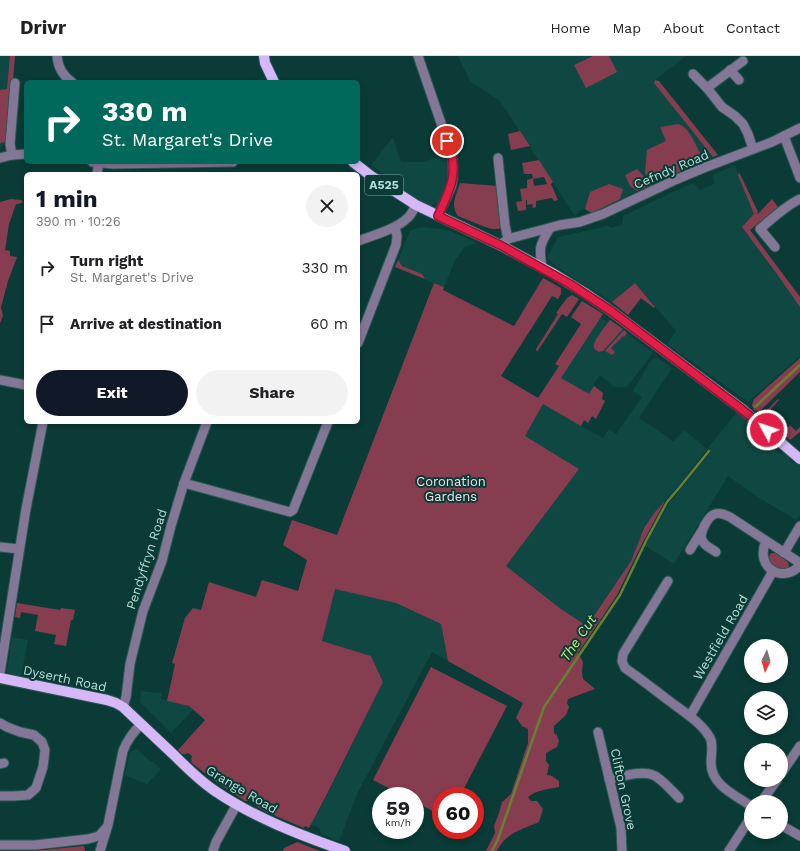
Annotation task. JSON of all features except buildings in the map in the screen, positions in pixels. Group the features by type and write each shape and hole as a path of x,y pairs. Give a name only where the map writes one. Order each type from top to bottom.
{"main road":[{"path":"264,56 265,63 272,80"},
{"name":"A525","path":"356,164 371,176 416,205 500,245 570,284 611,311 742,409 800,459"},
{"name":"Dyserth Road","path":"0,678 107,700 123,707 141,724"},
{"name":"Grange Road","path":"141,724 194,774 214,790 266,820 344,851"}],"street":[{"path":"57,56 60,68 68,80"},
{"path":"418,56 452,155 454,170 452,184 438,216"},
{"path":"707,88 743,61"},
{"path":"730,70 739,80"},
{"path":"693,74 722,106 736,116 743,124 753,149"},
{"path":"12,155 10,144 15,84"},
{"name":"Cefndy Road","path":"500,245 508,239 580,222 603,214 681,178 772,142 800,128"},
{"path":"784,136 800,178"},
{"path":"0,158 24,154"},
{"path":"498,158 505,225 508,239"},
{"path":"775,246 760,229 778,213 800,199"},
{"path":"360,240 395,227 411,214 416,205"},
{"path":"360,338 396,245 397,236 395,227"},
{"path":"542,268 540,252 541,244 550,228"},
{"path":"0,380 24,385"},
{"path":"0,673 19,549 43,424"},
{"name":"Pendyffryn Road","path":"123,707 126,697 130,664 143,611 162,562 184,482 205,424"},
{"path":"184,482 290,512 294,510 327,424"},
{"path":"690,550 710,517 720,513 730,517 766,541 784,553 800,564 797,569 785,574 773,571 764,561 763,547 766,541"},
{"path":"784,553 800,526"},
{"path":"701,532 701,538 704,544 716,552"},
{"path":"0,547 19,549"},
{"name":"Westfield Road","path":"690,716 773,571"},
{"path":"668,581 623,654 622,661 625,668 690,716 709,735 712,741 711,764 713,774 725,789 744,801"},
{"path":"0,723 7,727 34,735 42,742 45,750 42,772 36,788 28,795 0,796"},
{"path":"100,851 108,825 125,746 141,724"},
{"name":"Clifton Grove","path":"598,732 621,828 622,851"},
{"path":"788,764 800,746"},
{"path":"609,779 640,774 653,775 659,778 679,798"},
{"path":"213,851 216,842 237,804"},
{"path":"0,845 35,845 88,839 99,836 108,825"},
{"path":"729,851 744,828"},
{"path":"788,829 800,836"}],"shaded area":[{"path":"0,56 15,56 8,139 0,149"},
{"path":"458,56 686,56 655,80 715,157 654,183 592,213 585,209 580,210 575,216 500,101 470,81"},
{"path":"393,137 401,162 423,162 447,154 449,166 448,181 445,192 437,203 427,205 406,194 405,188 371,165"},
{"path":"735,165 756,214 745,225 800,298 800,356 748,402 667,344 676,331 635,283 612,302 557,267 548,259 548,256 558,237 607,225 612,228 622,224 623,216 693,183 700,190 714,184 713,175"},
{"path":"423,227 453,232 477,243 464,247 456,258 444,287 395,267 411,230"},
{"path":"600,317 606,321 610,320 653,353 627,387 614,387 600,375 593,385 603,393 602,399 605,401 596,419 592,416 588,423 584,420 581,426 603,438 609,429 616,434 642,397 633,391 649,363 654,358 658,358 672,368 639,418 673,442 684,430 707,449 655,512 644,528 631,561 587,626 561,609 505,565 579,469 525,436 544,402"},
{"path":"737,412 770,440 768,443 781,454 784,451 791,457 789,460 794,464 796,461 800,465 800,515 796,520 756,496 728,476 674,564 645,546 670,502 711,452 707,449"},
{"path":"335,588 396,603 441,624 448,661 432,652 358,792 339,841 321,834 319,828 311,825 327,796 383,682 371,656 322,641"},
{"path":"12,637 28,640 21,676 10,674 7,671"},
{"path":"141,691 162,693 161,699 189,706 193,710 171,733 140,702"},
{"path":"137,749 161,769 147,784 125,775 130,752"}],"green space":[{"path":"10,56 15,56 8,139 5,142 0,143 0,90 7,89"},
{"path":"593,56 609,56 617,72 586,88 574,65"},
{"path":"655,80 659,81 718,155 713,157 654,83"},
{"path":"678,124 688,132 700,153 697,164 654,183 645,173 647,150 666,141 660,127"},
{"path":"520,131 530,146 511,150 508,134"},
{"path":"539,160 553,182 551,184 558,200 554,201 552,198 536,201 536,207 533,208 532,204 527,205 526,200 526,210 518,211 516,202 522,201 520,189 527,188 527,180 533,178 532,174 524,174 522,163","holes":["544,177 547,184 534,186 533,179"]},
{"path":"637,169 652,185 637,191 630,186 625,175"},
{"path":"739,173 758,212 757,215 772,199 778,207 750,230 800,297 800,307 742,227 754,214 738,175"},
{"path":"460,183 498,186 501,227 499,229 485,227 458,216 454,208 454,204"},
{"path":"609,184 623,189 620,199 592,213 585,209 590,192"},
{"path":"11,199 21,200 23,202 16,204 9,224 5,250 10,251 10,256 17,257 8,281 1,307 3,316 0,323 0,202"},
{"path":"398,260 402,266 422,274 425,279 395,267"},
{"name":"Coronation Gardens","path":"543,278 561,288 561,294 558,299 552,296 501,376 538,398 559,366 555,364 581,324 571,317 582,301 603,314 561,378 589,394 594,386 603,393 602,399 605,401 596,419 592,416 588,423 584,420 581,426 543,404 525,436 579,469 506,566 561,609 587,626 631,561 644,528 665,501 617,595 578,653 583,662 583,679 595,689 568,699 567,703 569,707 566,715 554,726 554,733 557,735 559,741 557,747 546,753 546,761 549,765 547,775 552,776 559,781 559,787 539,791 528,797 531,801 537,801 543,809 539,822 515,832 500,845 497,851 486,851 495,833 494,826 502,802 511,794 528,743 528,729 522,726 516,718 523,703 448,661 441,624 396,603 335,589 322,641 371,656 383,682 309,828 305,826 304,828 264,811 256,806 256,802 252,799 245,801 192,763 192,756 188,753 182,754 178,750 205,720 189,706 167,701 175,664 172,663 185,618 193,608 201,610 209,582 256,597 262,580 298,591 307,560 283,545 292,520 337,535 434,283 444,287 443,290 514,326"},
{"path":"635,283 655,307 654,308 641,298 628,315 612,302"},
{"path":"572,295 579,299 567,317 562,314 537,352 536,349 558,314 556,313 567,298"},
{"path":"610,320 623,329 603,351 599,352 594,348 595,343"},
{"path":"624,330 627,333 611,348 615,352 612,355 605,351"},
{"path":"800,358 800,372 759,412 754,410 752,405 754,399"},
{"path":"778,399 779,400 770,410 774,414 773,416 779,422 781,420 788,427 790,425 796,431 800,427 800,432 790,440 762,415"},
{"path":"772,553 776,553 788,562 789,566 786,571 774,568 768,559"},
{"path":"17,603 60,610 61,608 75,610 73,620 71,620 66,646 54,644 56,635 35,631 38,615 21,612 20,618 15,617"},
{"path":"431,667 507,706 465,787 432,787 432,810 424,806 424,787 387,787 373,780"},
{"path":"297,842 320,851 283,851 284,848"},
{"path":"84,846 85,851 32,851"}],"waterway":[{"name":"The Cut","path":"755,407 800,365"},
{"name":"The Cut","path":"492,851 498,839 544,707 620,595 667,502 709,451"}],"route":[{"path":"447,141 452,155 454,170 452,184 438,216 500,245 570,284 611,311 767,430"}]}
